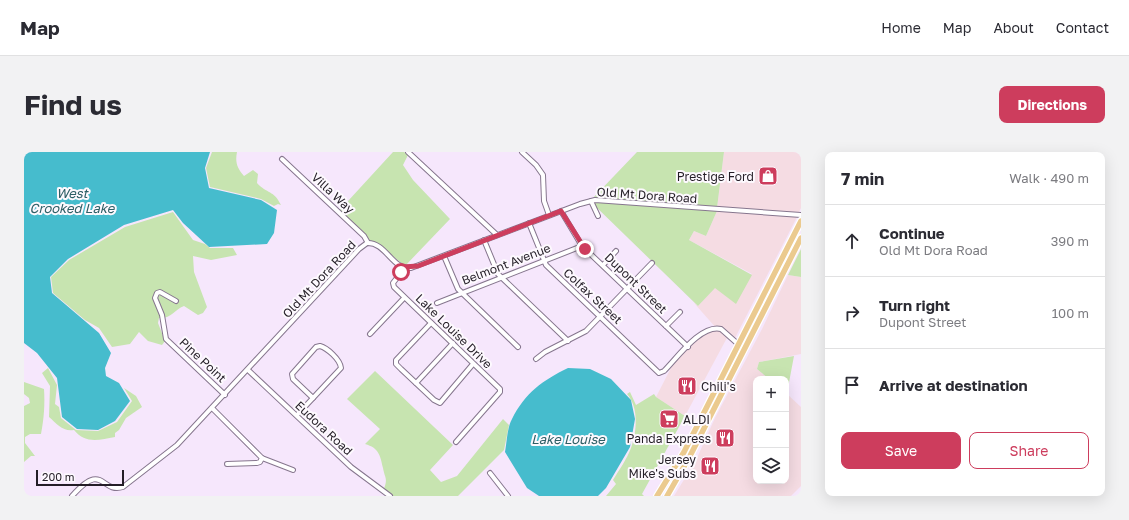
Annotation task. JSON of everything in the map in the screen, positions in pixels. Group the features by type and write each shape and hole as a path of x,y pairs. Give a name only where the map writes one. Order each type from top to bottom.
{"main road":[{"path":"657,496 678,462 801,221"},
{"path":"666,496 687,461 801,238"},
{"path":"745,348 747,327"},
{"path":"736,365 740,350 738,344"}],"street":[{"path":"408,152 497,235"},
{"path":"522,152 536,165 542,174 544,201 549,216"},
{"name":"Villa Way","path":"282,159 364,236 368,243"},
{"name":"Old Mt Dora Road","path":"72,496 83,484 92,479 101,480 115,488 126,486 177,445 359,249 368,243 377,245 403,267 418,266 528,223 591,201 611,200 801,216"},
{"path":"591,201 598,216"},
{"name":"Dupont Street","path":"561,211 582,246 688,346"},
{"name":"Colfax Street","path":"528,223 542,260 660,373 664,371 688,346"},
{"path":"484,240 498,274 568,341"},
{"name":"Belmont Avenue","path":"437,302 542,260 582,246"},
{"path":"603,265 616,251"},
{"path":"444,256 453,280 461,292 518,347"},
{"path":"536,359 586,331 652,263"},
{"name":"Lake Louise Drive","path":"403,267 393,284 404,298 500,389 500,392 456,442"},
{"name":"Pine Point","path":"176,301 160,292 157,293 154,298 162,315 166,339 225,395"},
{"path":"370,334 404,298"},
{"path":"666,326 680,312"},
{"path":"431,323 396,360 396,364 434,400 440,403 473,364"},
{"path":"688,346 702,333 713,328 724,331 738,344"},
{"path":"416,383 453,343"},
{"path":"297,415 313,398 341,368 340,362 324,347 320,346 316,347 292,374 293,379 313,398"},
{"name":"Eudora Road","path":"248,370 351,467 390,496"},
{"path":"212,408 262,458 293,470"},
{"path":"227,464 257,463 260,462 262,458"},
{"path":"490,473 508,496"}],"shaded area":[{"path":"724,152 801,152 801,208 798,214 717,208"},
{"path":"717,211 797,217 734,340 728,336 685,416 656,397 674,362 708,330 717,329 694,303 698,306 715,287 752,274 689,240 694,231 706,236"},
{"path":"788,275 801,277 801,354 759,362 757,369 765,376 753,376 753,484 789,484 789,396 801,407 801,486 791,496 674,496 696,460 715,418 762,329"}],"green space":[{"path":"212,152 237,152 237,165 244,176 253,170 258,174 257,183 273,194 281,205 278,204 274,206 261,199 210,187 206,168"},
{"path":"393,152 404,152 408,155 403,165 413,180 450,219 405,266 378,244 369,241 337,213"},
{"path":"637,152 724,152 717,208 611,199 592,199"},
{"path":"591,202 717,211 706,236 694,231 689,240 752,275 736,304 715,288 698,306"},
{"path":"173,212 193,240 205,244 210,248 233,248 237,255 211,260 193,256 194,272 207,307 203,313 198,315 184,306 170,316 159,318 158,323 165,341 162,345 148,341 139,332 130,344 112,347 99,328 85,320 53,293 51,277 69,260 125,227"},
{"path":"801,249 801,277 788,275"},
{"path":"794,356 789,382 789,376 765,376 757,369 759,362"},
{"path":"48,368 57,385 55,404 59,407 61,418 76,430 98,431 117,422 132,401 124,388 136,396 142,407 126,418 119,430 115,433 115,437 93,440 83,437 74,430 67,430 60,427 49,417 50,386 42,373"},
{"path":"375,371 453,445 430,470 441,482 457,476 503,419 509,425 504,450 458,496 393,496 384,489 386,478 378,453 376,450 365,444 380,429 347,399"},
{"path":"24,382 44,389 44,417 41,434 30,434 25,437 25,443 35,456 31,456 24,462 24,406 30,403 29,398 24,394"},
{"path":"630,392 636,405 654,394 656,397 685,416 642,494 644,496 606,496 616,484 613,480 631,448 635,435 636,420 634,406 627,394"}],"water":[{"name":"West Crooked Lake","path":"24,152 210,152 205,168 209,188 261,200 277,210 274,233 267,244 209,247 183,223 173,210 124,225 68,259 50,277 52,293 99,333 111,353 105,368 106,376 119,383 130,401 115,421 98,430 77,429 62,417 57,378 37,353 24,343"},
{"name":"Lake Louise","path":"568,368 590,369 611,379 631,400 635,419 630,447 606,488 598,496 539,496 527,488 505,452 510,423 523,402 536,388 551,377"}],"place":[{"name":"Prestige Ford","path":"768,176"},
{"name":"Chili's","path":"687,386"},
{"name":"ALDI","path":"669,419"},
{"name":"Panda Express","path":"725,438"},
{"name":"Jersey Mike's Subs","path":"710,466"}],"route":[{"path":"401,272 403,267 411,268 418,266 561,211 585,249"}]}
